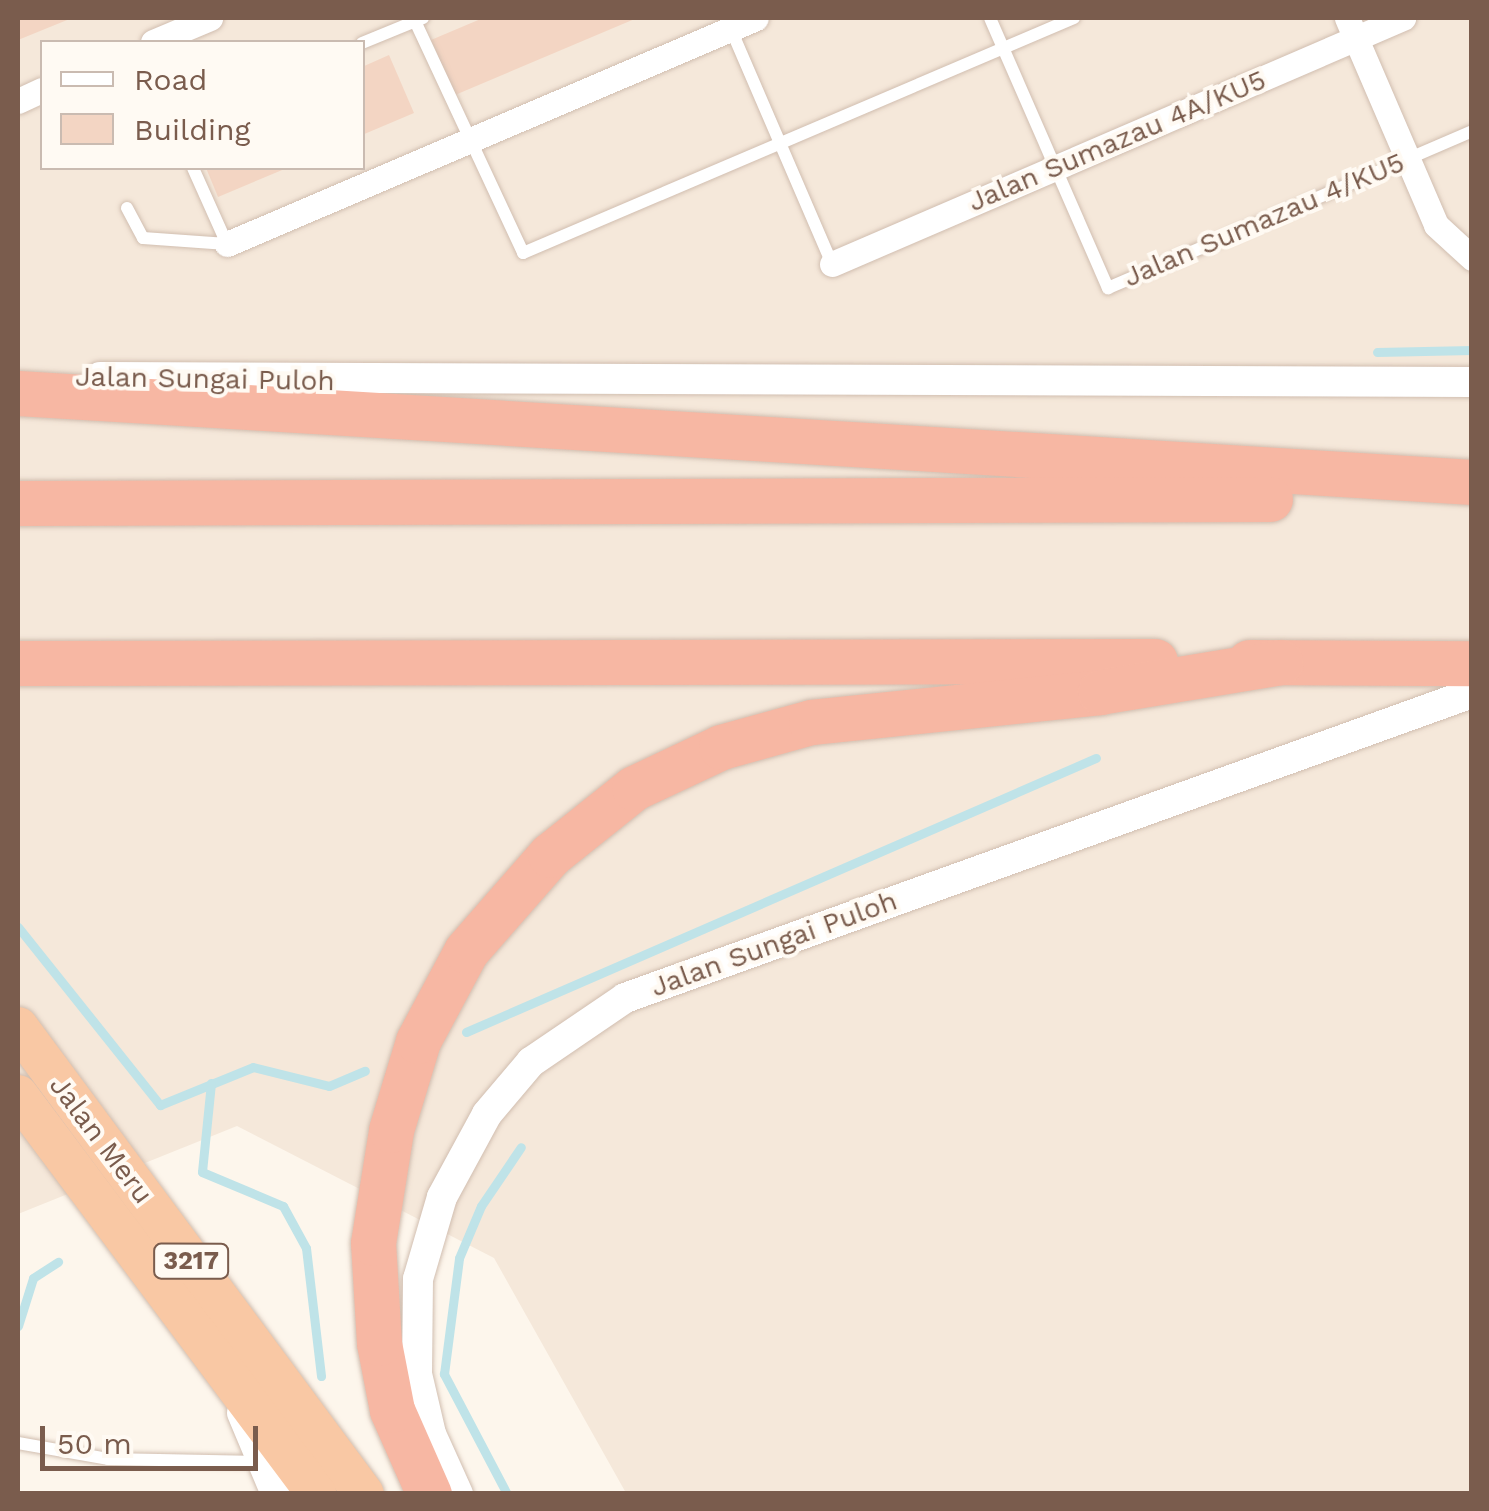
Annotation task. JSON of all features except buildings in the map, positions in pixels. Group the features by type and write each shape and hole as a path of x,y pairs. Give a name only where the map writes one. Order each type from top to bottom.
{"highway":[{"path":"18,393 1472,482"},
{"path":"18,503 1472,498"},
{"path":"18,662 139,664 538,656 1472,663"},
{"path":"430,1494 392,1410 379,1343 373,1243 391,1130 418,1041 466,951 550,855 634,788 721,747 810,722 1100,692 1281,662"},
{"name":"Jalan Meru","path":"18,1028 364,1494"},
{"name":"Jalan Meru","path":"18,1094 316,1494"}],"street":[{"path":"158,40 210,18"},
{"path":"226,244 729,23 756,18"},
{"name":"Jalan Sumazau 4A/KU5","path":"832,264 1055,168 1351,28 1403,18"},
{"path":"1351,28 1436,225 1472,258"},
{"name":"Jalan Sungai Puloh","path":"18,376 552,384 1472,382"},
{"name":"Jalan Sungai Puloh","path":"458,1494 431,1434 418,1374 418,1279 442,1197 487,1114 531,1062 625,998 1472,693"},
{"path":"226,1375 276,1494"}],"lane":[{"name":"Jalan Sumazau 4/KU5","path":"990,18 1108,288 1472,131"},
{"path":"365,42 419,19 522,253 1074,18"},
{"path":"729,23 832,264"},
{"path":"127,208 143,238 226,244 194,170"},
{"path":"18,1443 108,1459 262,1462"}],"shaded area":[{"path":"18,18 1471,18 1471,1493 626,1493 494,1258 237,1126 18,1214"}],"waterway":[{"path":"1377,352 1472,350"},
{"path":"466,1032 1096,758"},
{"path":"18,927 160,1105 253,1067 329,1086 365,1071"},
{"path":"211,1083 202,1172 283,1206 306,1248 321,1376"},
{"path":"507,1494 444,1374 459,1258 481,1206 521,1147"},
{"path":"18,1326 33,1278 58,1262"}]}
